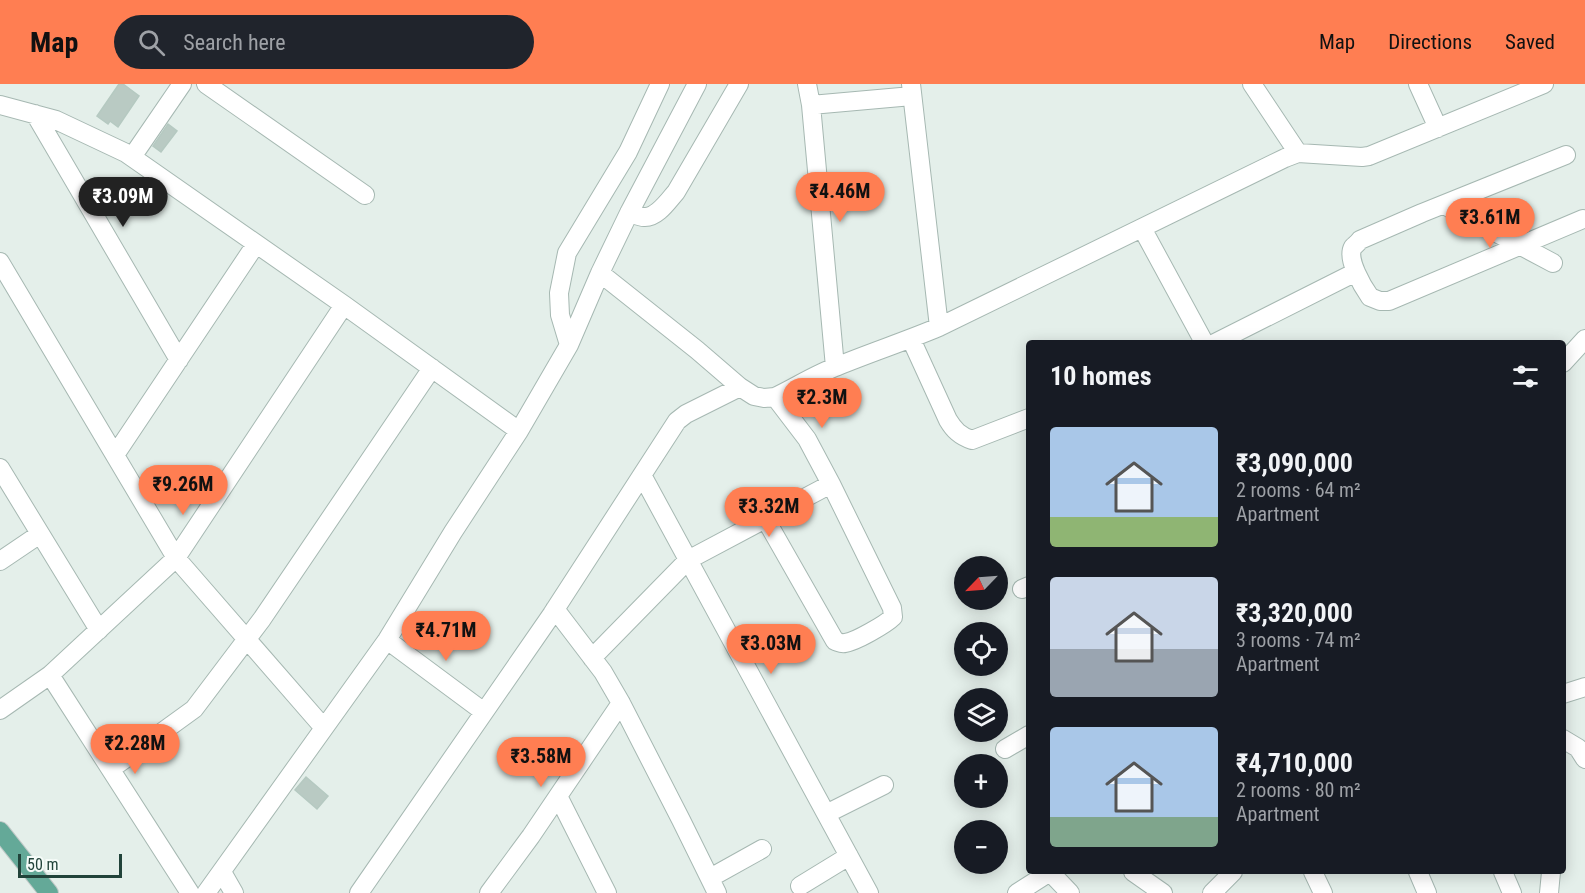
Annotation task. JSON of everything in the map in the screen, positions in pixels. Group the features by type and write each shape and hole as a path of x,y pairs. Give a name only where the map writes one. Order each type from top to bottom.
{"main road":[{"path":"0,831 49,893"}],"street":[{"path":"132,157 182,84"},
{"path":"206,84 365,195"},
{"path":"568,345 560,315 559,292 567,253 628,152 660,84"},
{"path":"206,893 387,640 453,532 519,431 568,345 629,213 697,84"},
{"path":"629,213 645,217 651,216 676,192 739,84"},
{"path":"807,84 811,105 835,367"},
{"path":"1252,84 1298,153"},
{"path":"1418,84 1438,128"},
{"path":"600,273 740,387 754,396 775,397 835,367 939,327 1285,158 1298,153 1369,156 1438,128 1499,92 1544,84"},
{"path":"811,105 911,90 939,327"},
{"path":"0,105 56,120 126,153 344,304 519,431"},
{"path":"35,114 179,360"},
{"path":"1566,154 1360,240 1353,248 1351,256 1356,272 1370,297 1380,301 1389,301 1584,219"},
{"path":"1444,204 1553,262"},
{"path":"1142,228 1203,340"},
{"path":"115,455 256,244"},
{"path":"0,262 176,558 324,728"},
{"path":"1221,340 1356,272"},
{"path":"0,710 50,675 176,558 344,304"},
{"path":"911,339 948,420 953,429 962,437 972,440 1026,419"},
{"path":"1566,360 1585,339"},
{"path":"111,770 194,709 262,619 432,368"},
{"path":"361,892 555,609 677,421 686,414 740,387"},
{"path":"765,520 835,641 842,644 851,642 887,622 893,616 892,608 807,439 775,397"},
{"path":"0,468 99,630"},
{"path":"642,475 869,893"},
{"path":"592,657 688,560 831,484"},
{"path":"0,561 40,534"},
{"path":"555,609 603,672 621,703 713,886 762,849"},
{"path":"387,640 484,712"},
{"path":"50,675 190,893"},
{"path":"1566,693 1585,687"},
{"path":"489,893 531,836 621,703"},
{"path":"1005,749 1026,737"},
{"path":"1566,741 1578,748 1585,759"},
{"path":"826,814 884,785"},
{"path":"558,796 607,893"},
{"path":"800,886 849,856"},
{"path":"222,872 234,893"},
{"path":"1017,893 1047,874"},
{"path":"1052,874 1070,893"},
{"path":"1136,874 1162,893"},
{"path":"1212,893 1231,874"},
{"path":"1314,874 1323,893"},
{"path":"1419,874 1428,893"},
{"path":"1504,874 1512,893"},
{"path":"1549,893 1551,874"}],"building":[{"path":"119,84 123,84 139,96 118,127 110,121 108,124 97,116"},
{"path":"168,124 177,131 161,152 153,146"},
{"path":"306,777 328,796 317,809 295,790"}]}
